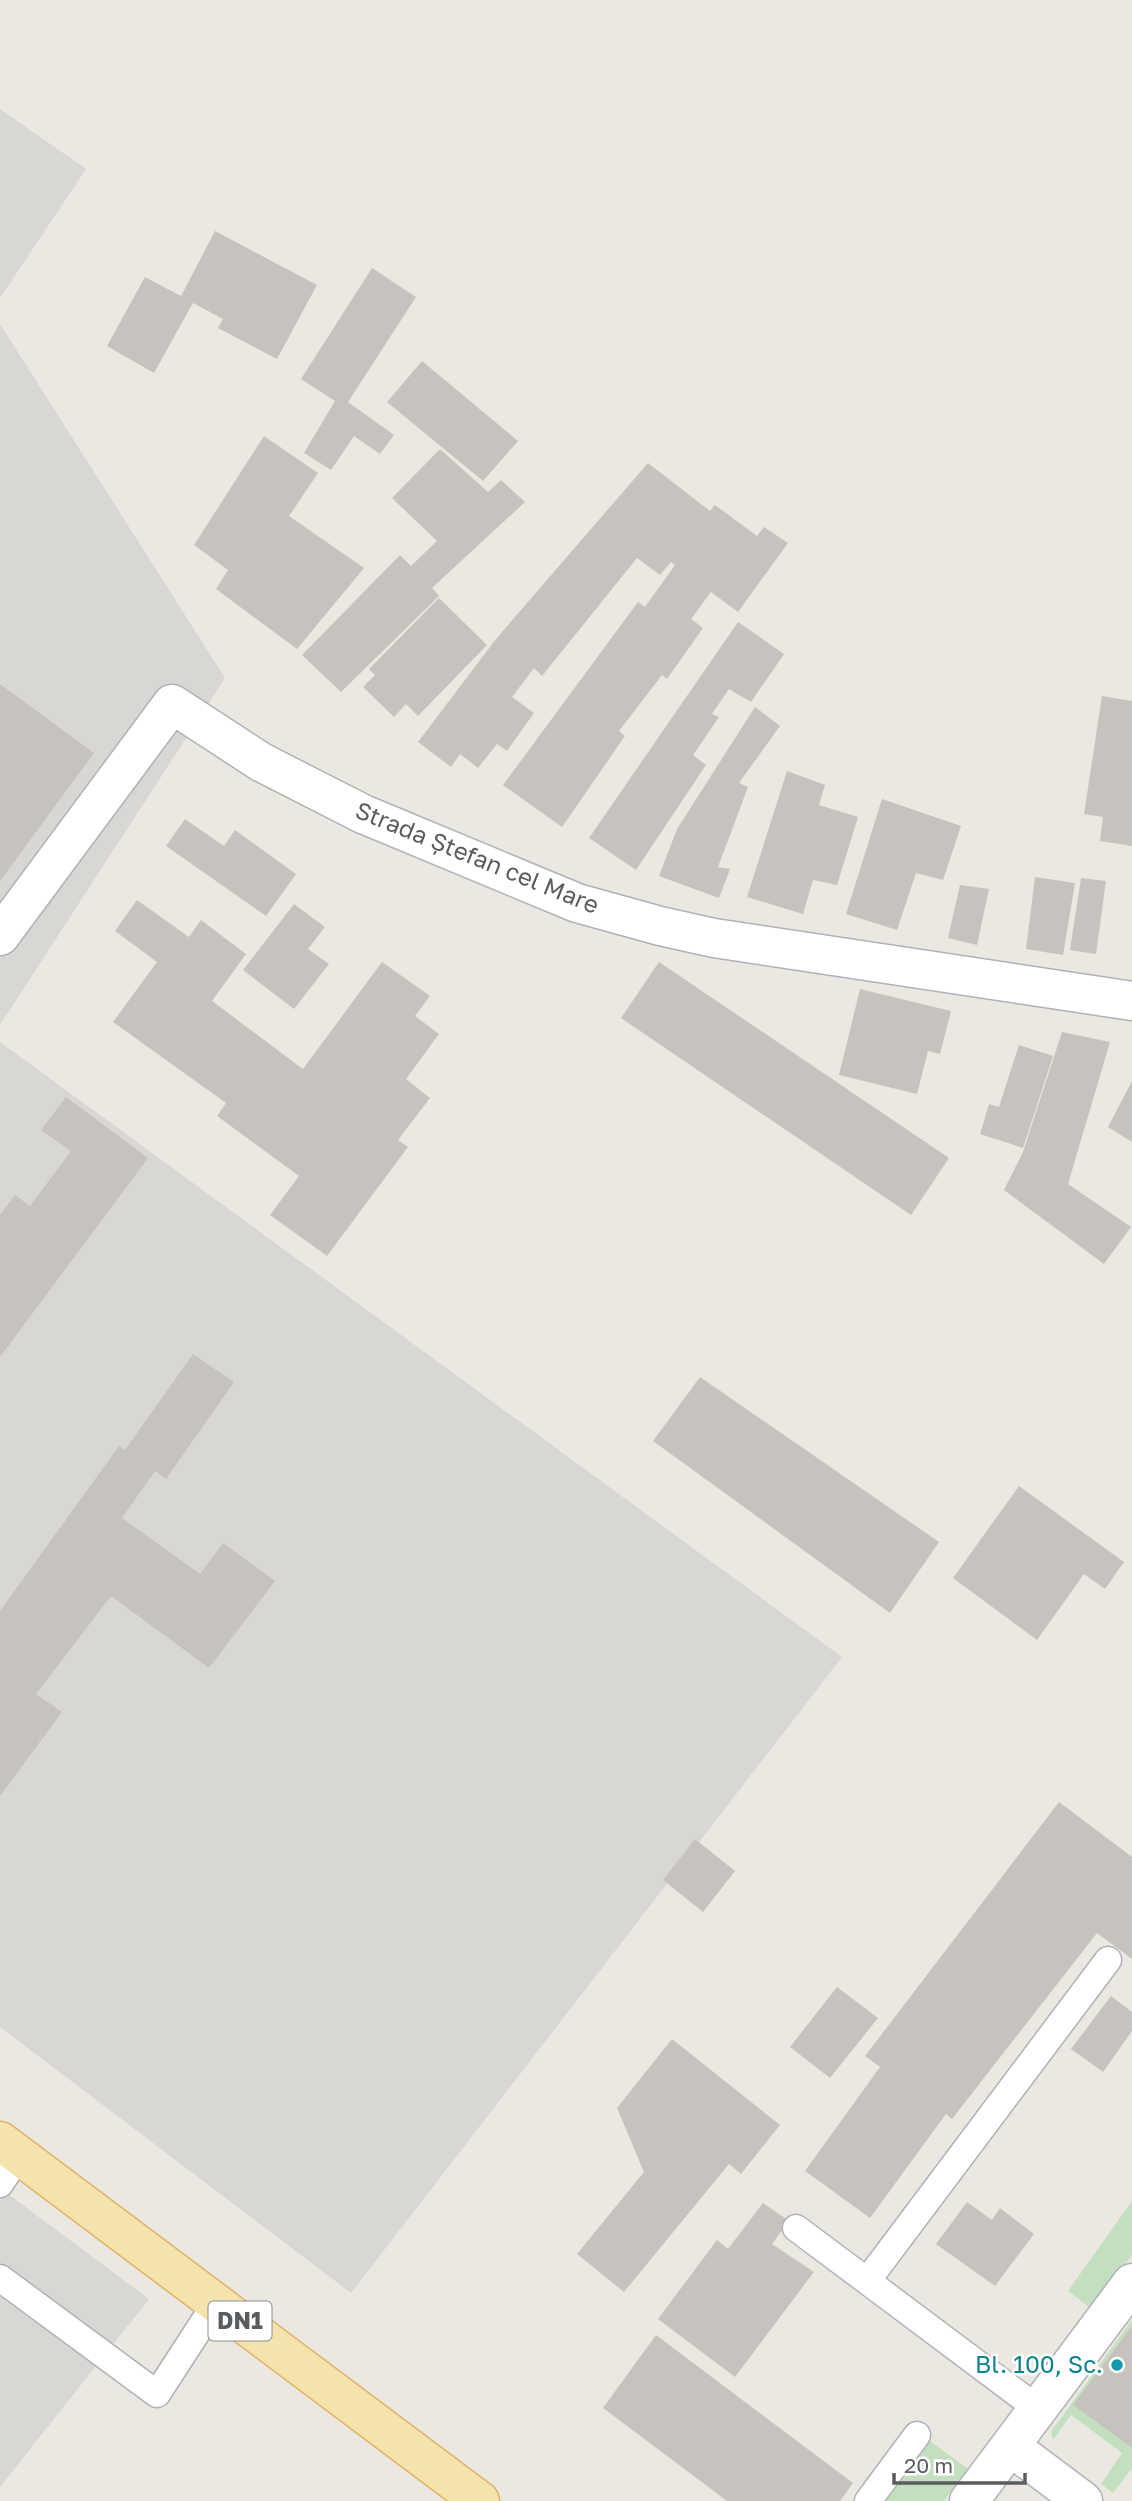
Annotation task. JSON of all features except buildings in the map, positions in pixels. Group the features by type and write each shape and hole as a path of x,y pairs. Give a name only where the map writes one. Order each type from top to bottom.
{"main road":[{"name":"DN1","path":"6,2160 216,2303 480,2501"}],"street":[{"name":"Strada Ștefan cel Mare","path":"0,936 172,705 261,762 363,814 577,903 660,926 714,937 1132,1001"},
{"path":"968,2501 1132,2283"},
{"path":"1010,2447 1083,2501"}],"lane":[{"path":"867,2281 1108,1960"},
{"path":"796,2228 1038,2409"},
{"path":"0,2278 158,2393 216,2303"},
{"path":"868,2501 917,2435"}],"shaded area":[{"path":"0,109 86,169 0,298"},
{"path":"0,324 225,678 0,1025"},
{"path":"0,1042 842,1657 351,2293 0,2027"},
{"path":"0,2188 149,2299 0,2487"}],"green space":[{"path":"1132,2201 1132,2255 1092,2309 1068,2291"},
{"path":"1132,2320 1132,2326 1074,2405 1132,2448 1132,2468 1113,2493 1101,2484 1122,2453 1071,2415 1053,2440 1051,2432"},
{"path":"930,2441 968,2469 944,2501 886,2501"}],"place":[{"name":"Bl. 100, Sc.","path":"1117,2365"}]}
